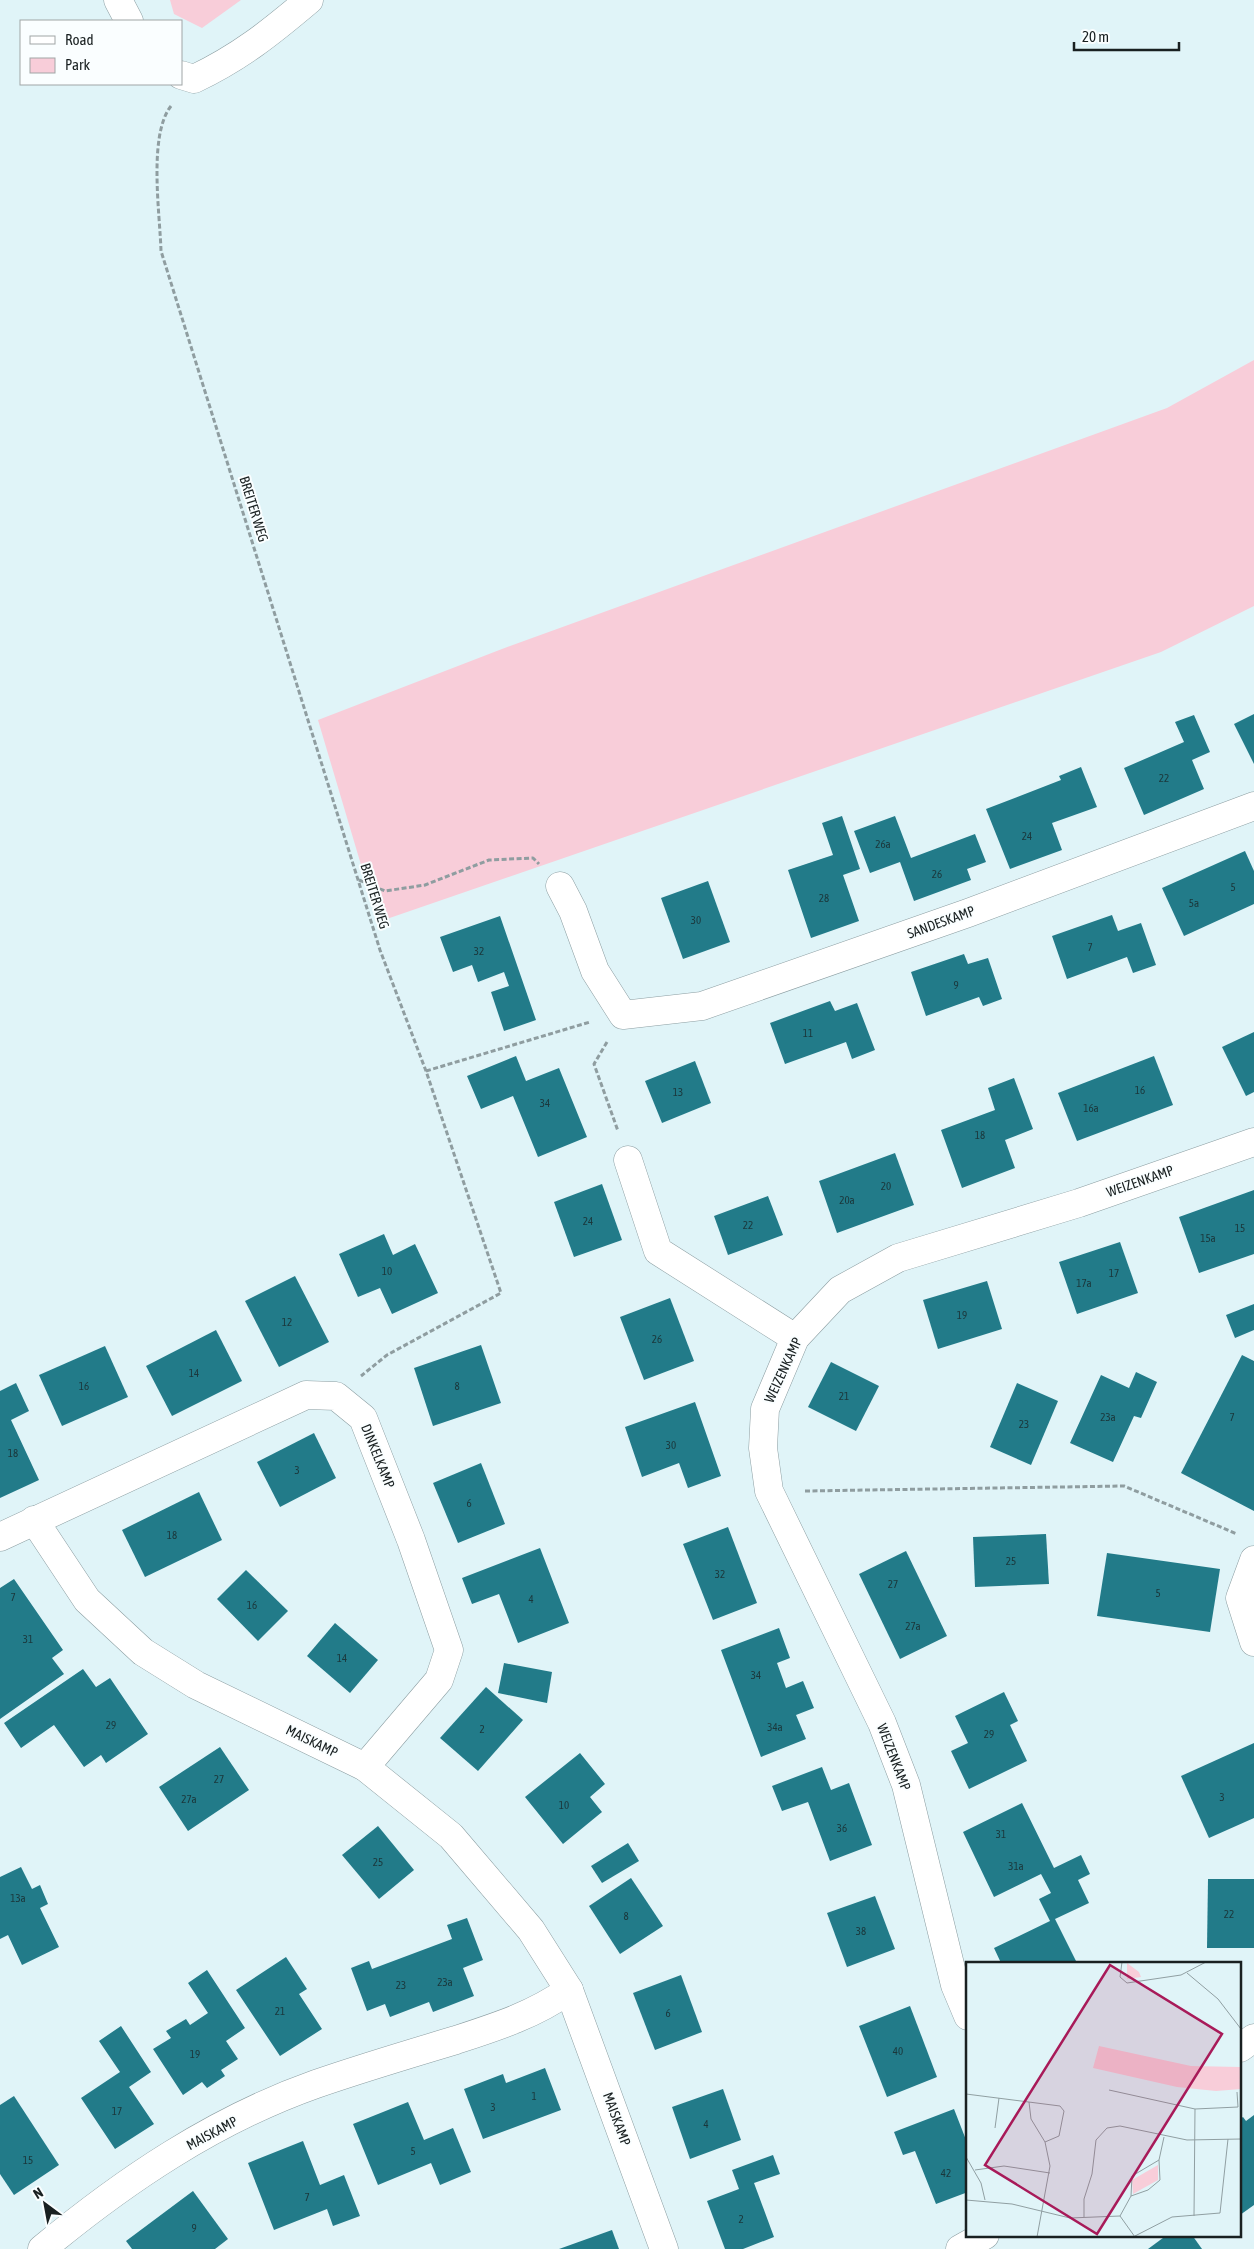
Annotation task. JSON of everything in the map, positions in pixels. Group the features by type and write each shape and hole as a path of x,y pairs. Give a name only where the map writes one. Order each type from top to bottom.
{"street":[{"path":"118,0 128,20"},
{"path":"188,77 224,64 261,41 309,0"},
{"name":"SANDESKAMP","path":"623,1015 702,1006 986,906 1254,806"},
{"path":"560,886 573,911 595,971 623,1015"},
{"name":"WEIZENKAMP","path":"966,2011 955,1985 906,1784 882,1723 769,1491 762,1448 765,1409 795,1338 840,1290 898,1258 1079,1203 1254,1142"},
{"path":"628,1160 658,1250 795,1338"},
{"path":"0,1537 306,1395 336,1396"},
{"name":"DINKELKAMP","path":"336,1396 363,1418 412,1540 449,1650 439,1680 365,1766"},
{"name":"MAISKAMP","path":"34,1520 87,1600 143,1652 196,1685 365,1766 451,1836 531,1930 569,1990 664,2249"},
{"path":"1254,1560 1240,1598 1254,1642"},
{"name":"MAISKAMP","path":"42,2249 88,2211 159,2161 232,2121 314,2085 514,2021 547,2006 569,1990"},
{"path":"1242,2047 1254,2038"},
{"path":"960,2249 984,2236"}],"path":[{"name":"BREITER WEG","path":"188,77 164,115 156,156 161,251 380,950 426,1071 500,1293 387,1355 336,1396"},
{"path":"359,880 385,891 425,885 489,860 533,858 560,886"},
{"path":"426,1071 571,1026 623,1015"},
{"path":"623,1015 594,1064 628,1160"},
{"path":"769,1491 1124,1486 1240,1535"}],"green space":[{"path":"170,0 241,0 202,28 174,14"},
{"path":"1254,360 1254,606 1161,652 378,922 318,720 502,649 1167,408"}],"building":[{"path":"1254,714 1254,764 1234,724"},
{"path":"1194,715 1210,752 1192,760 1204,789 1144,815 1124,768 1184,742 1175,722"},
{"path":"1081,767 1097,807 1052,823 1062,850 1010,869 986,809 1061,780 1059,776"},
{"path":"842,816 860,869 843,875 859,921 811,938 788,870 833,855 822,823"},
{"path":"895,816 911,858 975,834 986,862 967,869 971,880 914,901 900,862 870,873 854,831"},
{"path":"1245,851 1254,871 1254,904 1184,936 1162,888"},
{"path":"708,881 730,942 683,959 661,898"},
{"path":"1112,915 1118,931 1141,923 1156,965 1133,973 1127,957 1067,979 1052,936"},
{"path":"500,916 536,1020 504,1031 491,992 509,986 504,972 478,982 472,965 453,972 440,937"},
{"path":"964,954 968,964 988,958 1002,999 983,1006 979,997 926,1016 911,972"},
{"path":"830,1001 835,1011 857,1003 875,1050 852,1059 846,1042 785,1064 770,1023"},
{"path":"1254,1032 1254,1092 1246,1096 1222,1047"},
{"path":"516,1056 526,1081 559,1068 587,1137 538,1157 513,1096 481,1109 467,1076"},
{"path":"1154,1056 1173,1105 1077,1141 1058,1093"},
{"path":"695,1061 711,1103 662,1123 645,1081"},
{"path":"1014,1078 1033,1129 1005,1140 1015,1168 962,1188 941,1130 995,1110 988,1088"},
{"path":"895,1153 914,1205 837,1233 819,1181"},
{"path":"602,1184 622,1240 574,1257 554,1202"},
{"path":"1254,1190 1254,1254 1199,1273 1179,1217"},
{"path":"768,1196 783,1235 728,1255 714,1216"},
{"path":"384,1234 393,1255 415,1244 438,1293 392,1314 380,1288 358,1297 339,1254"},
{"path":"1120,1242 1138,1293 1077,1314 1059,1262"},
{"path":"295,1276 329,1342 279,1367 245,1301"},
{"path":"987,1281 1002,1329 938,1349 923,1300"},
{"path":"670,1298 694,1361 644,1380 620,1317"},
{"path":"1254,1304 1254,1330 1235,1338 1226,1315"},
{"path":"216,1330 242,1381 172,1416 146,1366"},
{"path":"481,1345 501,1403 433,1426 414,1368"},
{"path":"105,1346 128,1397 62,1426 39,1375"},
{"path":"1242,1355 1254,1361 1254,1511 1181,1473"},
{"path":"831,1362 879,1386 856,1431 808,1407"},
{"path":"1136,1372 1157,1382 1141,1418 1134,1416 1113,1462 1070,1443 1101,1375 1129,1388"},
{"path":"16,1383 29,1411 11,1420 39,1480 0,1498 0,1391"},
{"path":"1017,1383 1058,1401 1031,1465 990,1447"},
{"path":"695,1402 721,1476 688,1488 679,1463 642,1477 625,1427"},
{"path":"314,1433 336,1478 280,1507 257,1462"},
{"path":"481,1463 505,1524 458,1543 433,1483"},
{"path":"199,1492 222,1540 145,1577 122,1530"},
{"path":"728,1527 757,1603 713,1620 683,1544"},
{"path":"1046,1534 1049,1584 975,1587 973,1537"},
{"path":"540,1548 569,1623 518,1643 499,1594 472,1604 462,1578"},
{"path":"906,1551 947,1636 900,1659 859,1574"},
{"path":"1107,1553 1220,1569 1210,1632 1097,1616"},
{"path":"246,1570 288,1611 258,1641 217,1599"},
{"path":"14,1579 63,1650 52,1658 64,1674 0,1719 0,1588"},
{"path":"335,1623 378,1660 350,1693 307,1656"},
{"path":"779,1628 790,1658 777,1663 786,1688 803,1681 814,1708 796,1715 806,1739 761,1757 721,1650"},
{"path":"504,1663 552,1672 547,1703 498,1693"},
{"path":"83,1669 96,1687 110,1678 148,1734 106,1763 101,1755 84,1767 54,1725 21,1748 4,1723"},
{"path":"486,1687 523,1720 478,1771 440,1738"},
{"path":"1004,1692 1018,1721 1010,1725 1027,1761 969,1789 951,1751 968,1743 955,1716"},
{"path":"1254,1743 1254,1818 1209,1838 1181,1776"},
{"path":"220,1747 249,1790 188,1831 159,1787"},
{"path":"580,1753 605,1784 590,1797 602,1812 563,1844 525,1797"},
{"path":"822,1767 831,1790 849,1783 872,1845 830,1861 808,1802 782,1811 772,1786"},
{"path":"1022,1803 1054,1868 1081,1855 1090,1874 1078,1880 1089,1903 1055,1919 1076,1962 1001,1962 994,1948 1050,1921 1039,1899 1051,1893 1041,1874 994,1897 963,1832"},
{"path":"378,1826 414,1870 379,1899 342,1855"},
{"path":"628,1843 639,1861 602,1883 591,1866"},
{"path":"21,1867 32,1889 40,1885 48,1904 40,1908 59,1947 22,1965 8,1935 0,1939 0,1877"},
{"path":"631,1878 663,1926 620,1954 589,1906"},
{"path":"1208,1879 1254,1879 1254,1948 1207,1948"},
{"path":"875,1896 895,1949 847,1967 827,1913"},
{"path":"467,1918 483,1960 463,1968 474,1996 433,2012 429,2002 390,2017 385,2004 367,2011 351,1968 369,1961 372,1969 452,1939 447,1925"},
{"path":"286,1957 307,1989 299,1994 322,2029 280,2056 236,1990"},
{"path":"207,1970 245,2028 226,2041 238,2059 221,2070 225,2076 207,2088 202,2082 183,2095 153,2049 171,2038 166,2031 186,2019 190,2025 208,2013 188,1983"},
{"path":"681,1975 702,2032 655,2050 633,1993"},
{"path":"910,2006 937,2077 887,2097 859,2026"},
{"path":"121,2026 151,2072 129,2087 154,2124 115,2149 81,2098 120,2072 99,2041"},
{"path":"545,2068 561,2110 483,2139 464,2089 503,2074 506,2083"},
{"path":"723,2089 741,2140 690,2159 672,2107"},
{"path":"14,2096 59,2165 14,2195 0,2174 0,2105"},
{"path":"408,2102 424,2140 453,2128 471,2172 440,2185 431,2163 378,2185 353,2124"},
{"path":"954,2109 966,2140 966,2193 936,2204 915,2151 903,2155 894,2132"},
{"path":"1254,2115 1254,2205 1242,2214 1242,2118 1246,2121"},
{"path":"303,2141 320,2185 344,2175 360,2216 333,2226 327,2209 274,2230 248,2163"},
{"path":"773,2155 780,2174 754,2183 774,2237 743,2249 725,2249 707,2201 739,2189 732,2170"},
{"path":"193,2191 228,2239 215,2249 132,2249 126,2241"},
{"path":"612,2230 619,2249 559,2249"},
{"path":"1166,2236 1193,2236 1202,2249 1148,2249"}]}
